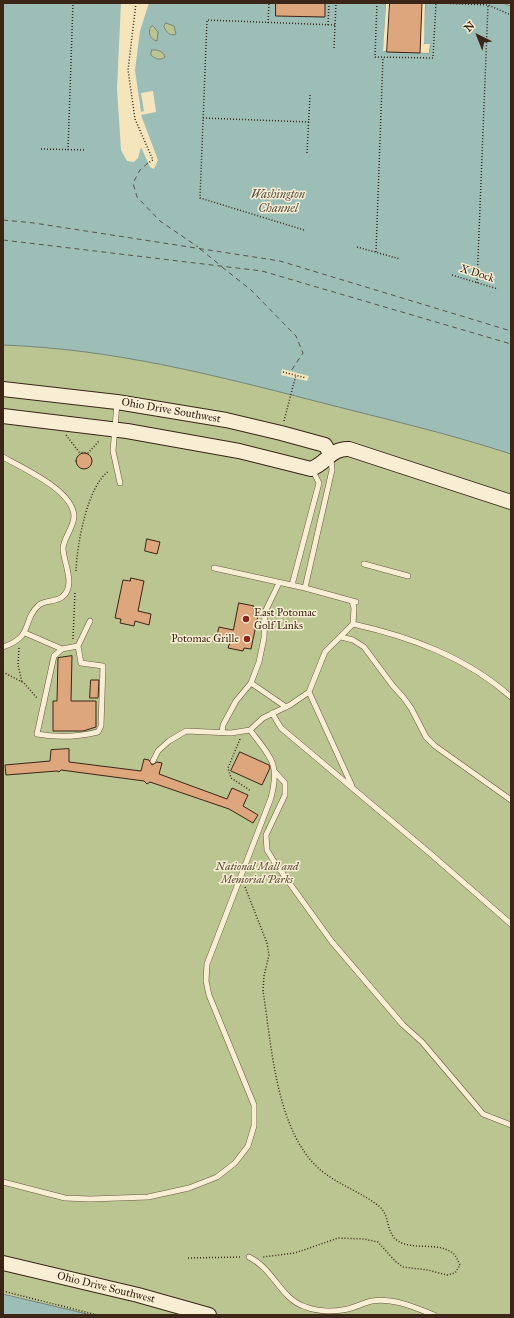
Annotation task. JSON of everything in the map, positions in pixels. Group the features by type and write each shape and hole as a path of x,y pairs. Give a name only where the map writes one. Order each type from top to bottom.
{"street":[{"name":"Ohio Drive Southwest","path":"3,389 117,402 226,420 325,446 331,455"},
{"path":"3,416 109,433 233,450 311,469 321,466 331,455 342,449 354,450 511,502"},
{"name":"Ohio Drive Southwest","path":"3,1263 138,1295 209,1315"}],"lane":[{"path":"117,402 109,433 120,483"},
{"path":"304,588 332,470 331,455"},
{"path":"3,457 49,483 70,504 74,514 72,525 63,547 69,582 66,593 61,598 40,604 32,614 25,633 14,643 3,647"},
{"path":"292,585 319,482 311,469"},
{"path":"364,564 408,576"},
{"path":"153,761 158,751 169,741 186,731 240,732 250,730 263,718 286,707 309,692 325,652 352,624 354,601 292,585 214,568"},
{"path":"222,732 223,726 236,701 251,683 259,662 264,638 265,612 279,582"},
{"path":"78,646 62,649 54,656 38,734 54,737 83,736 98,732 101,726 103,666 80,663 78,646 90,620"},
{"path":"352,624 395,635 444,653 479,673 511,697"},
{"path":"25,633 62,649"},
{"path":"341,637 353,640 364,647 382,673 408,702 426,737 435,746 511,800"},
{"path":"251,683 286,707"},
{"path":"309,692 353,787"},
{"path":"272,713 282,728 353,787 511,924"},
{"path":"3,1182 65,1198 148,1197 189,1188 217,1177 235,1163 248,1146 254,1126 254,1105 242,1072 218,1020 206,981 207,964 271,798 276,780 274,764 250,730"},
{"path":"275,772 285,783 285,795 266,835 267,850 275,863 332,942 402,1025 422,1042 483,1114 511,1125"},
{"path":"249,1257 260,1263 271,1274 284,1292 296,1303 307,1308 343,1310 372,1301 386,1301 412,1306 434,1315"}],"path":[{"path":"68,150 73,3"},
{"path":"136,3 128,70 134,119 153,160 148,163"},
{"path":"268,23 269,3"},
{"path":"328,3 328,25"},
{"path":"334,48 336,3"},
{"path":"377,3 375,57 433,58 436,3"},
{"path":"441,3 488,5 511,15"},
{"path":"477,283 488,5"},
{"path":"304,230 200,198 207,20 335,25"},
{"path":"376,252 383,57"},
{"path":"307,153 310,95"},
{"path":"203,118 308,122"},
{"path":"41,148 86,150"},
{"path":"357,247 400,259"},
{"name":"X Dock","path":"452,275 498,290"},
{"path":"283,372 306,378"},
{"path":"280,433 296,375"},
{"path":"65,434 80,452 88,453 109,433"},
{"path":"76,574 85,513 95,488 106,473 117,466"},
{"path":"72,647 75,590"},
{"path":"20,638 18,665 22,682"},
{"path":"3,672 22,682 43,704"},
{"path":"240,732 240,742 228,768 231,778 251,791"},
{"path":"188,1258 264,1257 295,1253 338,1238 364,1239 378,1242 395,1261 403,1267 428,1270 447,1275 454,1273 460,1264 454,1254 443,1249 406,1245 397,1240 390,1231 382,1208 323,1172 307,1156 297,1142 288,1120 279,1087 263,991 264,976 269,955 267,943 245,889 242,873"},
{"path":"3,1291 97,1315"}],"green space":[{"path":"167,23 174,26 176,34 172,35 166,31 164,27"},
{"path":"152,26 158,32 157,41 149,33"},
{"path":"152,50 160,51 165,57 159,59 154,58 151,55"},
{"name":"National Mall and Memorial Parks","path":"3,345 43,347 122,357 199,372 414,426 511,454 511,1315 87,1315 3,1293"}],"water":[{"name":"Washington Channel","path":"3,3 276,3 276,15 324,17 325,3 386,3 384,51 429,53 430,45 423,44 425,3 503,3 511,6 511,454 414,426 199,372 122,357 43,347 3,345","holes":["166,23 174,26 176,34 172,35 167,32 164,27","153,26 158,32 157,41 150,36 150,28","152,50 156,50 162,52 165,57 158,59 151,55"]},
{"path":"3,1294 87,1314 90,1315 3,1315"}],"pier":[{"path":"121,3 149,3 140,31 135,70 141,112 144,111 141,93 153,91 156,112 141,115 158,160 154,169 150,167 141,147 138,158 134,162 127,161 121,150 117,88"},
{"path":"386,3 388,3 386,49 428,51 428,46 421,44 423,3 425,3 424,44 430,44 429,53 383,51"},
{"path":"282,369 309,376 307,381 281,375"}],"building":[{"path":"276,3 325,3 325,17 276,16"},
{"path":"390,3 422,3 420,53 387,52"},
{"path":"84,453 90,455 92,461 90,467 84,469 78,467 76,461 78,455"},
{"path":"147,539 160,542 157,554 145,551"},
{"path":"131,578 144,581 138,611 151,614 149,625 135,621 134,626 120,623 121,619 115,618 123,580 130,581"},
{"name":"East Potomac Golf Links","path":"239,603 254,606 253,609 259,611 251,649 244,648 243,651 228,648 230,642 216,639 219,627 233,630"},
{"path":"72,656 71,701 96,701 96,727 83,731 53,731 53,701 57,701 58,658"},
{"path":"91,680 99,680 98,698 90,698"},
{"path":"69,749 69,762 141,771 144,759 149,760 152,765 157,762 162,763 159,774 227,799 232,788 248,795 243,806 258,815 253,823 229,809 150,782 147,784 144,781 61,770 59,772 6,775 5,765 50,761 51,750"},
{"path":"240,752 269,765 270,768 262,785 231,771"}],"ferry route":[{"path":"148,163 140,170 133,183 137,197 160,221 198,247"},
{"path":"3,220 34,223 280,261 511,331"},
{"path":"3,240 262,271 511,344"},
{"path":"200,249 220,265"},
{"path":"222,267 251,290 296,336 303,353 289,374"}],"place":[{"name":"East Potomac Golf Links","path":"246,619"},
{"name":"Potomac Grille","path":"247,639"}]}
